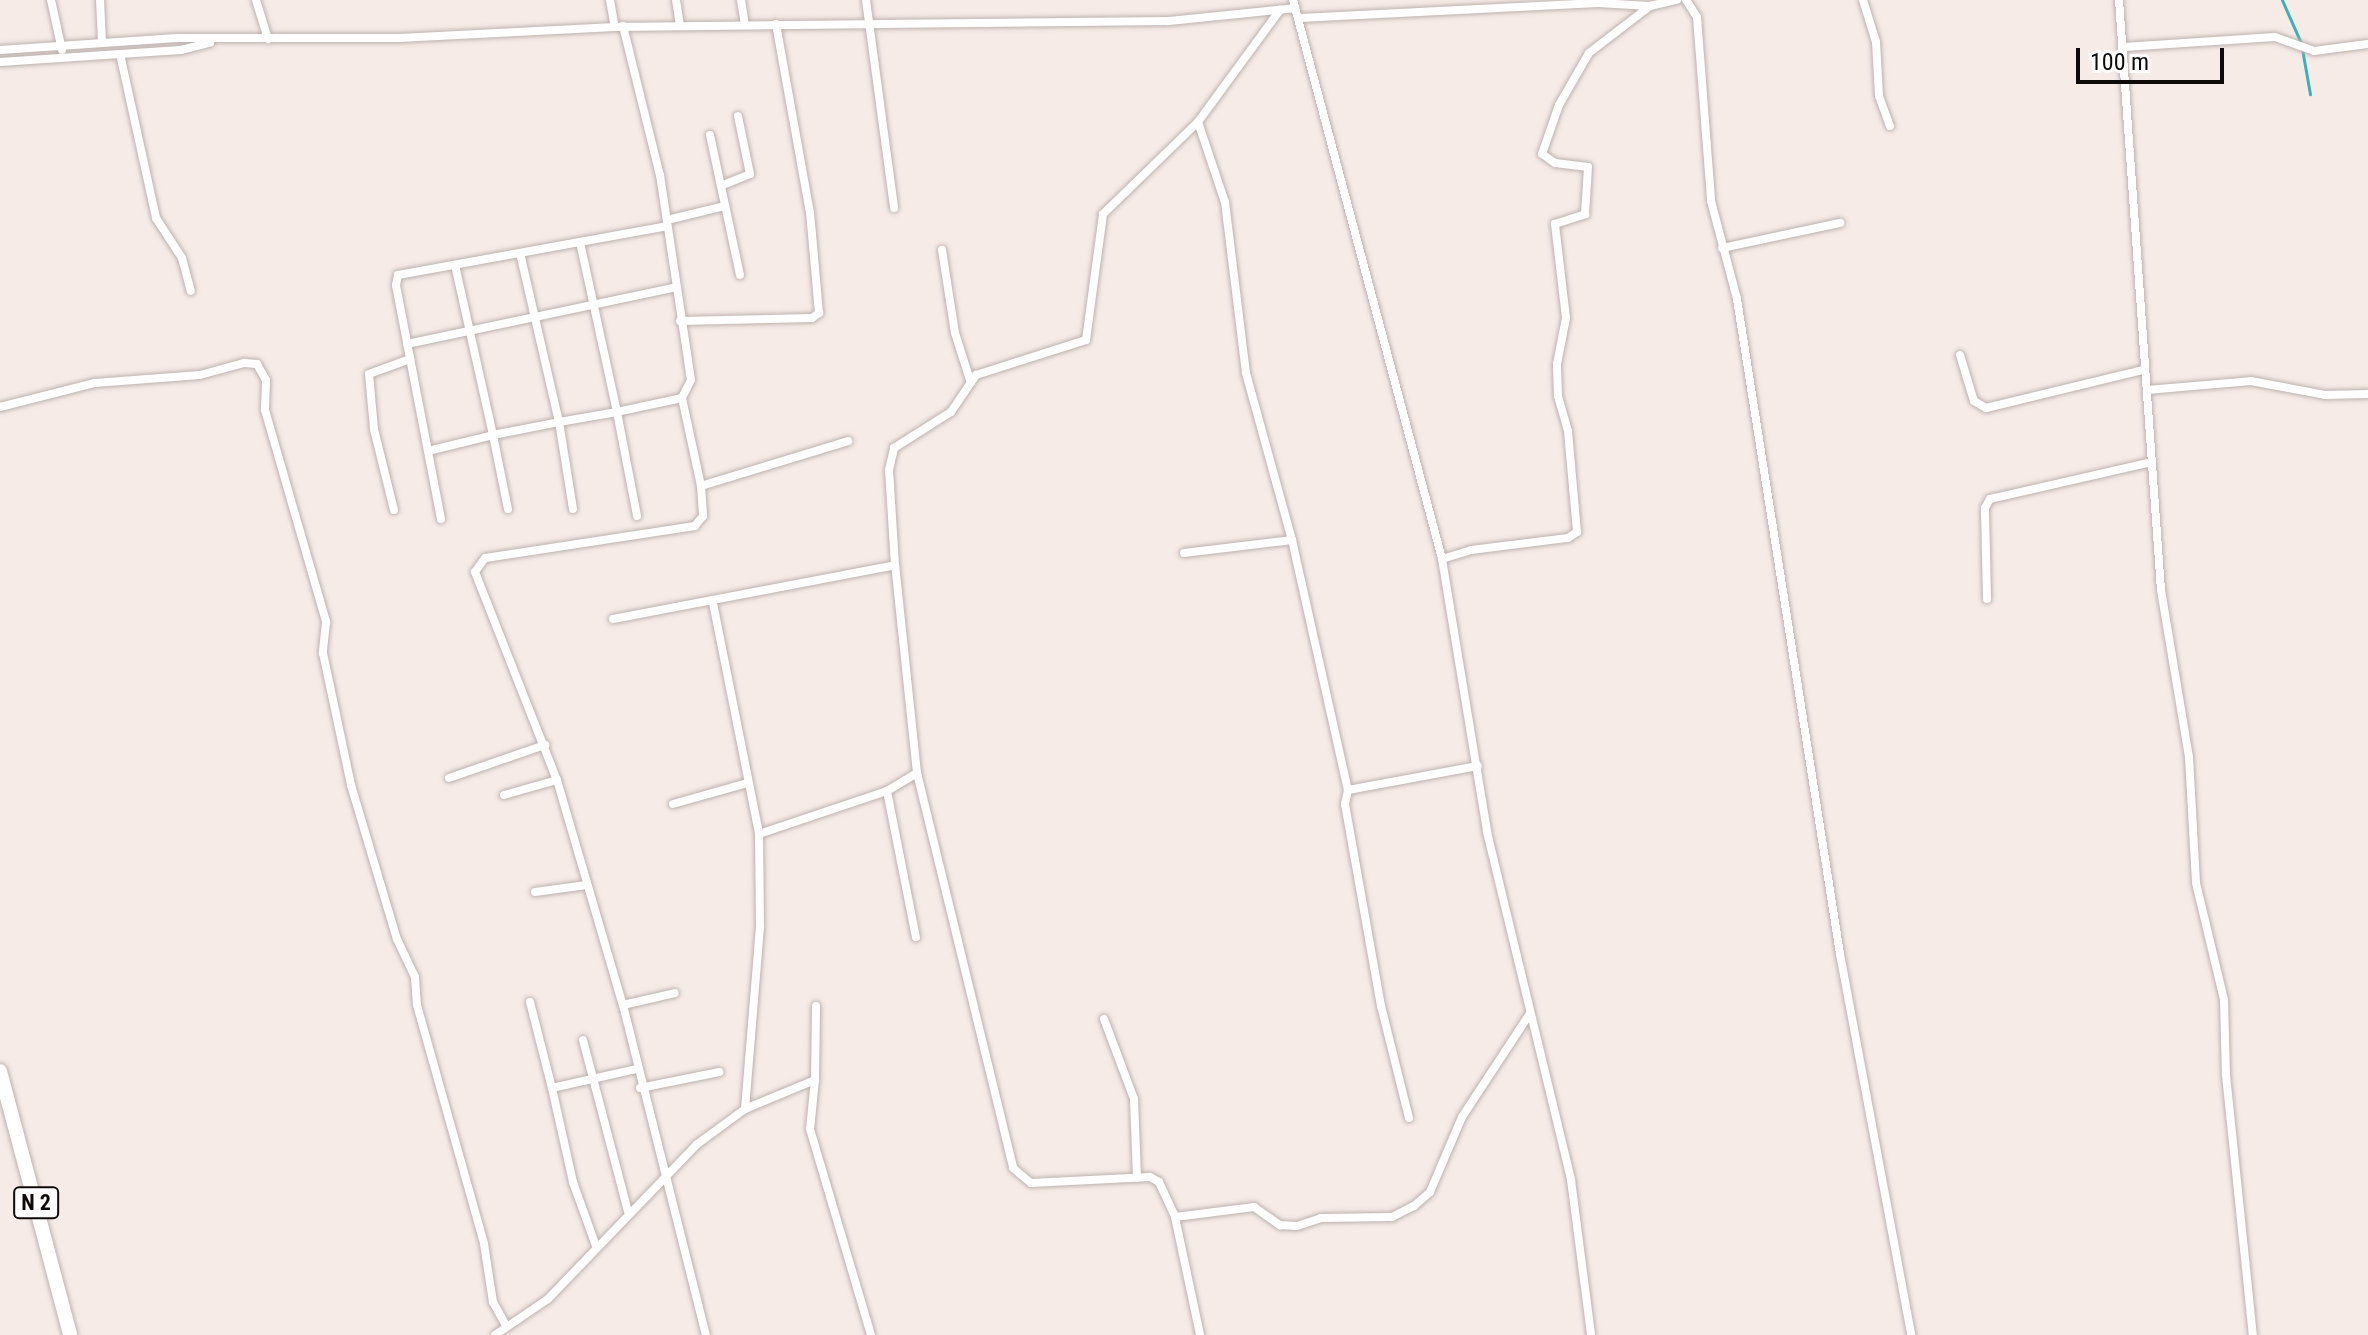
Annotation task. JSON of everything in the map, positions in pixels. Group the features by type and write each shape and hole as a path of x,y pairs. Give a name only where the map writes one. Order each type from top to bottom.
{"main road":[{"name":"N 2","path":"0,1071 70,1335"}],"street":[{"path":"51,0 63,59"},
{"path":"100,0 102,43"},
{"path":"256,0 268,39"},
{"path":"610,0 667,223 673,288 691,380 682,398 701,486 703,516 687,530 485,558 478,563 475,572 490,617 557,780 623,1005 640,1088 706,1335"},
{"path":"676,0 680,26"},
{"path":"741,0 745,25"},
{"path":"866,0 894,208"},
{"path":"1686,0 1697,17 1706,163 1722,248 1737,299 1840,954 1911,1335"},
{"path":"1863,0 1876,42 1879,96 1890,126"},
{"path":"2119,0 2143,370 2167,639 2189,757 2196,883 2224,1000 2224,1053 2253,1335"},
{"path":"1300,18 1598,3 1650,6 1673,1"},
{"path":"0,50 177,38 217,42 619,26 1168,21 1280,10 1294,4 1300,18 1305,57 1442,559 1487,832 1571,1180 1591,1335"},
{"path":"1442,559 1471,550 1568,538 1577,532 1568,431 1558,396 1557,364 1566,318 1555,224 1585,214 1588,167 1555,163 1542,154 1559,105 1589,53 1650,6"},
{"path":"1200,1335 1175,1217 1159,1182 1137,1178 1031,1183 1013,1168 917,773 895,565 889,470 894,448 938,423 971,383 989,369 1086,340 1103,214 1198,122 1280,10"},
{"path":"680,321 812,318 819,313 810,213 776,24"},
{"path":"2124,47 2275,37 2302,49 2368,44"},
{"path":"0,62 181,50 217,42"},
{"path":"120,54 156,218 182,258 191,291"},
{"path":"723,185 750,174 738,116"},
{"path":"1198,122 1225,202 1246,373 1292,540 1348,790 1345,804 1381,1006 1409,1118"},
{"path":"710,135 740,275"},
{"path":"441,519 396,279 667,223 725,206"},
{"path":"1722,248 1840,223"},
{"path":"580,242 637,516"},
{"path":"942,250 955,333 971,383"},
{"path":"520,253 559,422 573,509"},
{"path":"455,265 508,509"},
{"path":"407,344 673,288"},
{"path":"1960,355 1974,401 1986,408 2143,370"},
{"path":"394,510 374,429 369,374 410,359"},
{"path":"0,407 95,383 200,375 244,363 257,364 266,380 265,410 326,622 323,653 351,785 397,939 415,977 417,1005 484,1244 493,1302 506,1325"},
{"path":"2147,390 2251,381 2325,395 2368,394"},
{"path":"428,451 682,398"},
{"path":"701,486 848,441"},
{"path":"1987,599 1985,508 1990,499 2152,462"},
{"path":"1184,553 1292,540"},
{"path":"745,1109 760,926 759,834 713,603 717,596 895,565"},
{"path":"613,619 713,603"},
{"path":"449,778 545,745"},
{"path":"1348,790 1478,766"},
{"path":"759,834 887,791 917,773"},
{"path":"504,795 557,780"},
{"path":"673,804 747,783"},
{"path":"887,791 916,937"},
{"path":"535,892 587,885"},
{"path":"623,1005 675,993"},
{"path":"530,1002 573,1182 596,1246"},
{"path":"816,1006 815,1080 810,1129 871,1335"},
{"path":"1175,1217 1254,1207 1280,1225 1297,1226 1321,1218 1392,1217 1414,1206 1430,1192 1462,1117 1529,1015"},
{"path":"1104,1019 1134,1099 1137,1178"},
{"path":"583,1040 628,1211"},
{"path":"552,1088 636,1069"},
{"path":"640,1088 719,1072"},
{"path":"495,1335 548,1299 663,1177 745,1109 815,1080"}],"waterway":[{"path":"2282,0 2301,43 2310,94"}]}
